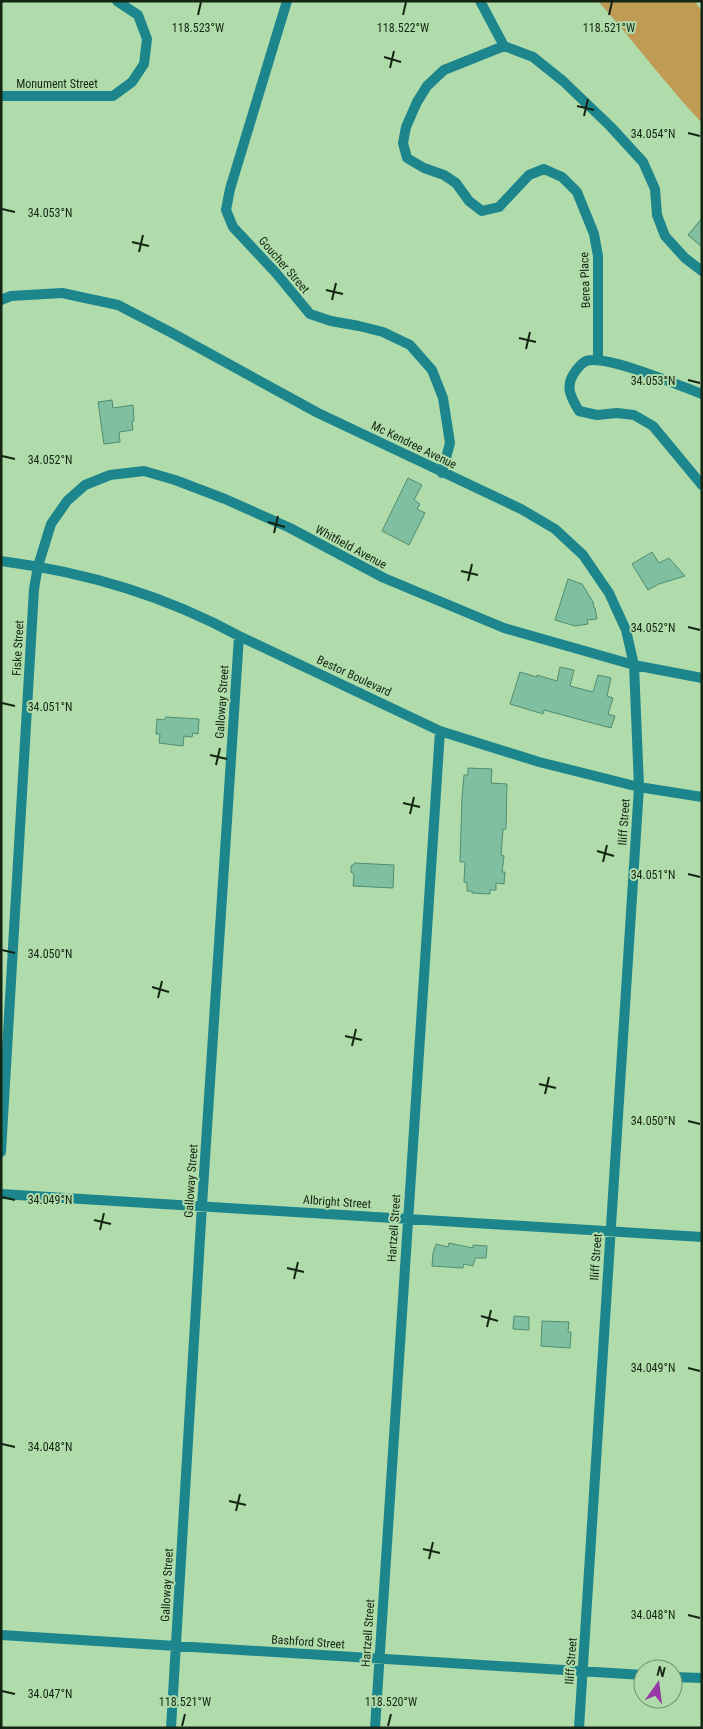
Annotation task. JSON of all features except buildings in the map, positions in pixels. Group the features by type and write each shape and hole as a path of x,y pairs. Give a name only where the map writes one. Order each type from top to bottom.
{"street":[{"name":"Monument Street","path":"1,96 113,96 132,82 144,64 146,39 138,15 117,1"},
{"name":"Goucher Street","path":"286,1 230,189 226,210 233,227 276,273 310,314 331,321 383,332 410,345 432,370 444,398 450,443 442,473"},
{"path":"480,1 504,46 533,57 564,81 610,126 642,162 655,189 658,216 665,236 685,258 702,271"},
{"name":"Berea Place","path":"504,46 444,70 426,86 406,128 403,143 407,158 424,168 444,175 456,183 469,201 482,212 499,207 529,175 544,169 562,177 577,192 594,234 598,256 598,360"},
{"name":"Mc Kendree Avenue","path":"1,300 11,296 62,293 118,305 318,413 520,509 555,530 583,555 609,593 626,630 634,665 639,787"},
{"path":"702,394 635,369 598,360 586,362 576,369 569,381 570,396 579,411 597,415 617,413 634,415 652,426 702,485"},
{"name":"Whitfield Avenue","path":"38,566 51,524 66,500 85,485 110,475 144,471 225,499 290,528 384,578 504,628 634,665 702,678"},
{"name":"Bestor Boulevard","path":"1,561 38,566 100,580 158,598 210,620 239,636 440,731 539,762 639,787 702,797"},
{"name":"Fiske Street","path":"1,1152 34,589 38,566"},
{"name":"Galloway Street","path":"170,1728 239,636"},
{"name":"Hartzell Street","path":"375,1728 440,731"},
{"name":"Iliff Street","path":"579,1728 639,787"},
{"name":"Albright Street","path":"1,1194 702,1237"},
{"name":"Bashford Street","path":"1,1635 633,1674"},
{"path":"683,1677 702,1678"}],"shaded area":[{"path":"598,1 695,1 702,12 702,123 675,93"}]}
